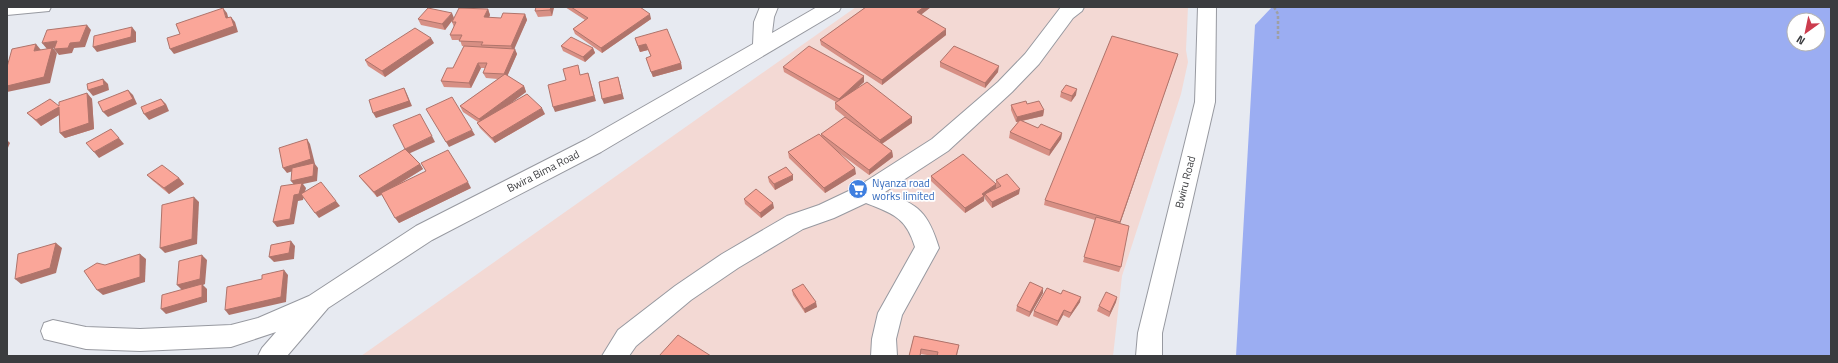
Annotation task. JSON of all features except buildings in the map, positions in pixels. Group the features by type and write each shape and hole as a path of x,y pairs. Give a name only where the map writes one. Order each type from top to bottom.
{"street":[{"path":"7,9 42,7"},
{"path":"763,48 762,28 764,14 768,7"},
{"name":"Bwira Bima Road","path":"271,356 320,301 424,233 593,146 763,48 798,25 832,7"},
{"name":"Bwiru Road","path":"1149,356 1150,334 1205,102 1207,7"},
{"path":"615,356 627,338 683,294 730,261 795,222 826,212 865,193 945,140 1005,87 1027,64 1068,9"},
{"path":"865,193 902,208 921,228 927,248 890,313 884,339 884,356"},
{"path":"53,330 86,338 140,340 231,336 263,327 320,301"}],"path":[{"path":"1274,7 1278,14 1278,40"}],"shaded area":[{"path":"856,7 1188,7 1186,50 1188,62 1181,94 1122,276 1113,356 361,356"},
{"path":"1272,7 1831,7 1831,356 1236,356 1255,25"}],"place":[{"name":"Nyanza road works limited","path":"858,189"}]}
